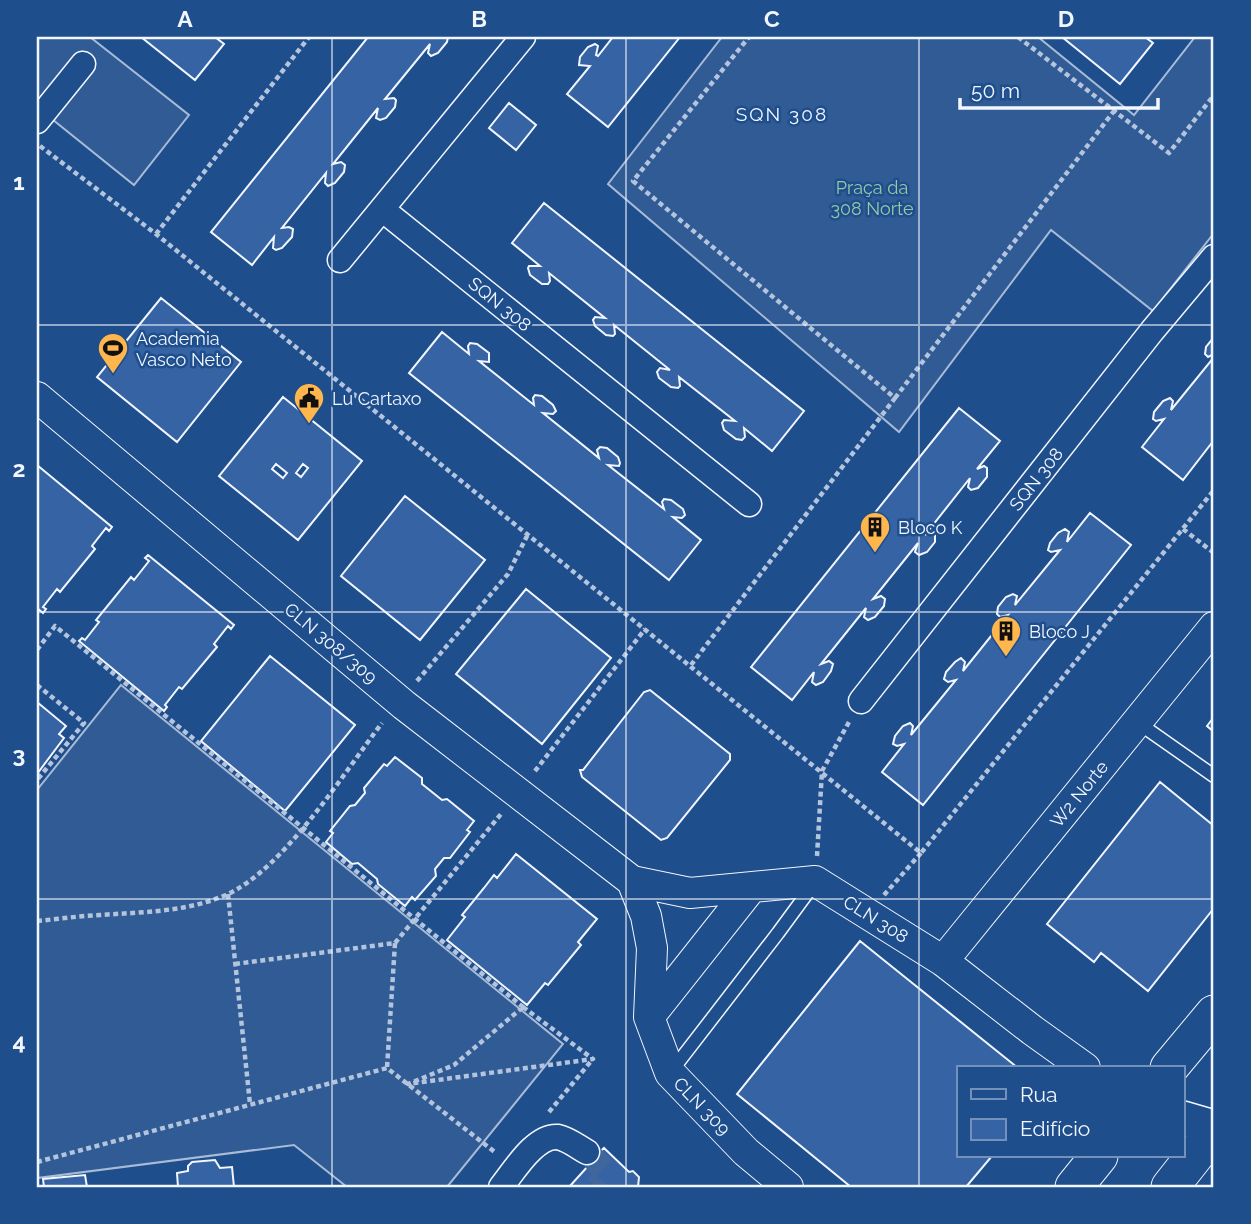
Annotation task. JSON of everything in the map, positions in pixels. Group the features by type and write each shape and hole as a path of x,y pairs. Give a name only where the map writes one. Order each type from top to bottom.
{"main road":[{"path":"1171,1066 1214,1014"},
{"path":"1170,1187 1214,1129 1184,1118"},
{"path":"1074,1187 1097,1158"}],"street":[{"path":"340,260 523,37"},
{"path":"37,121 83,64"},
{"name":"SQN 308","path":"383,210 749,504"},
{"name":"SQN 308","path":"861,702 1214,257"},
{"name":"CLN 308/309","path":"37,397 399,700 632,881"},
{"name":"W2 Norte","path":"943,961 1214,627"},
{"path":"632,881 690,893 815,881"},
{"name":"CLN 309","path":"632,881 646,916 652,948 649,1017 670,1073 746,1152 788,1187"},
{"name":"CLN 308","path":"815,881 943,961 1082,1066"},
{"path":"649,1017 751,888"},
{"path":"509,1177 537,1144 547,1138 561,1138 587,1152"}],"lane":[{"path":"1137,722 1214,776"},
{"path":"670,1073 815,881"}],"path":[{"path":"156,234 309,37"},
{"path":"749,37 634,181 895,398"},
{"path":"1018,37 1169,153 1214,95"},
{"path":"691,665 1114,111"},
{"path":"37,143 156,234 922,853"},
{"path":"867,913 922,853 1214,490"},
{"path":"1183,529 1214,554"},
{"path":"425,672 508,574 528,534"},
{"path":"37,650 55,626 523,1007 593,1059 408,1084"},
{"path":"387,1068 395,943 518,793 645,629"},
{"path":"37,685 83,723 37,780"},
{"path":"37,921 164,911 228,894 252,879 275,859 302,828 399,700"},
{"path":"815,881 821,771 861,702"},
{"path":"228,894 250,1104"},
{"path":"235,964 395,943"},
{"path":"408,1084 454,1065 523,1007"},
{"path":"387,1068 509,1177"},
{"path":"37,1161 387,1068"}],"shaded area":[{"path":"37,37 90,37 189,115 134,185 37,107"},
{"name":"Praça da 308 Norte","path":"722,37 1038,37 1134,115 1195,37 1214,37 1214,233 1153,311 1051,230 899,432 608,184"},
{"path":"121,685 563,1044 447,1187 347,1187 294,1145 37,1178 37,790"}],"building":[{"path":"141,37 215,37 224,44 195,80"},
{"path":"368,37 448,37 438,53 431,56 428,53 430,44 385,99 394,98 395,107 386,118 380,120 376,118 378,108 333,164 341,162 345,165 344,172 335,183 328,186 325,183 326,173 282,228 293,229 292,237 282,248 276,250 273,248 274,237 252,265 211,232"},
{"path":"613,37 680,37 608,127 567,94 590,66 579,65 580,57 588,47 595,44 598,46 598,56"},
{"path":"1062,37 1145,37 1153,43 1120,84"},
{"path":"509,103 536,125 516,150 489,128"},
{"path":"544,203 804,411 772,451 744,428 745,437 742,440 724,430 724,420 735,421 679,377 678,388 671,387 659,378 657,372 660,368 670,370 614,325 615,334 606,335 595,326 593,320 595,317 605,318 549,273 548,284 542,284 530,275 529,266 540,266 512,243"},
{"path":"161,298 241,362 177,442 97,377"},
{"path":"442,332 469,354 470,343 477,344 489,353 489,362 479,361 534,405 535,395 542,396 556,411 553,414 543,413 599,458 597,450 600,447 607,448 618,457 620,463 619,466 608,465 664,509 664,499 671,500 683,509 685,515 682,518 673,517 701,540 669,580 409,373"},
{"path":"1214,337 1214,354 1208,357 1205,354 1206,347"},
{"path":"1214,357 1214,440 1183,480 1142,447 1164,419 1153,419 1154,412 1163,401 1170,398 1173,401 1171,410"},
{"path":"283,397 362,461 298,540 219,476","holes":["276,464 287,473 283,478 272,469","303,464 308,468 301,477 296,473"]},
{"name":"Bloco K","path":"959,408 1000,441 977,469 984,466 987,468 987,477 978,488 971,490 968,487 970,478 925,535 932,531 935,534 935,542 927,552 919,555 915,552 918,543 873,599 881,596 885,599 884,606 875,617 868,620 864,617 866,608 821,664 829,661 833,664 823,682 816,685 812,682 814,672 792,700 751,667"},
{"path":"37,465 112,527 109,531 106,528 92,546 95,549 60,592 57,589 43,607 46,609 43,613 37,608"},
{"path":"405,496 485,560 420,640 341,576"},
{"name":"Bloco J","path":"1090,513 1131,545 923,805 882,772 904,744 893,744 895,736 903,726 910,723 913,726 911,735 956,680 948,682 944,679 946,672 961,658 965,662 963,671 1008,615 1000,617 997,614 998,607 1006,597 1013,594 1017,596 1015,605 1060,550 1048,550 1058,533 1065,529 1069,532 1067,542"},
{"path":"148,555 234,625 231,629 228,626 214,644 217,647 182,689 179,687 165,705 167,707 164,711 79,641 82,638 85,640 99,622 96,620 131,577 134,580 149,561 145,558"},
{"path":"526,589 611,658 542,744 456,674"},
{"path":"270,656 355,725 285,811 201,741"},
{"path":"650,690 730,754 730,760 667,838 661,840 582,777 580,770 583,770 644,692"},
{"path":"37,702 66,726 59,734 64,738 37,774"},
{"path":"1214,717 1214,732 1207,726"},
{"path":"395,757 422,778 422,784 442,800 447,799 474,821 467,830 470,832 450,858 444,858 435,869 436,876 415,900 412,897 405,906 358,863 352,864 326,842 333,833 330,831 350,806 355,805 365,793 364,788 384,764 387,766"},
{"path":"1160,782 1214,826 1214,908 1148,991 1101,953 1094,962 1047,924"},
{"path":"516,854 597,919 578,942 581,945 548,985 545,983 527,1005 447,940 465,917 462,915 494,875 497,878"},
{"path":"860,941 1016,1066 957,1066 957,1158 990,1158 966,1187 851,1187 737,1094"},
{"path":"604,1148 629,1172 633,1171 639,1177 638,1187 569,1187 589,1165 587,1164"},
{"path":"215,1160 220,1168 232,1167 234,1187 178,1187 177,1173 188,1171 192,1162"},
{"path":"85,1175 87,1187 44,1187 43,1179"}],"tunnel":[{"path":"587,1152 604,1169 604,1178 597,1187"}],"place":[{"name":"Academia Vasco Neto","path":"113,375"},
{"name":"Lu Cartaxo","path":"309,425"},
{"name":"Bloco K","path":"875,554"},
{"name":"Bloco J","path":"1006,658"}],"district":[{"name":"SQN 308","path":"782,114"}]}
